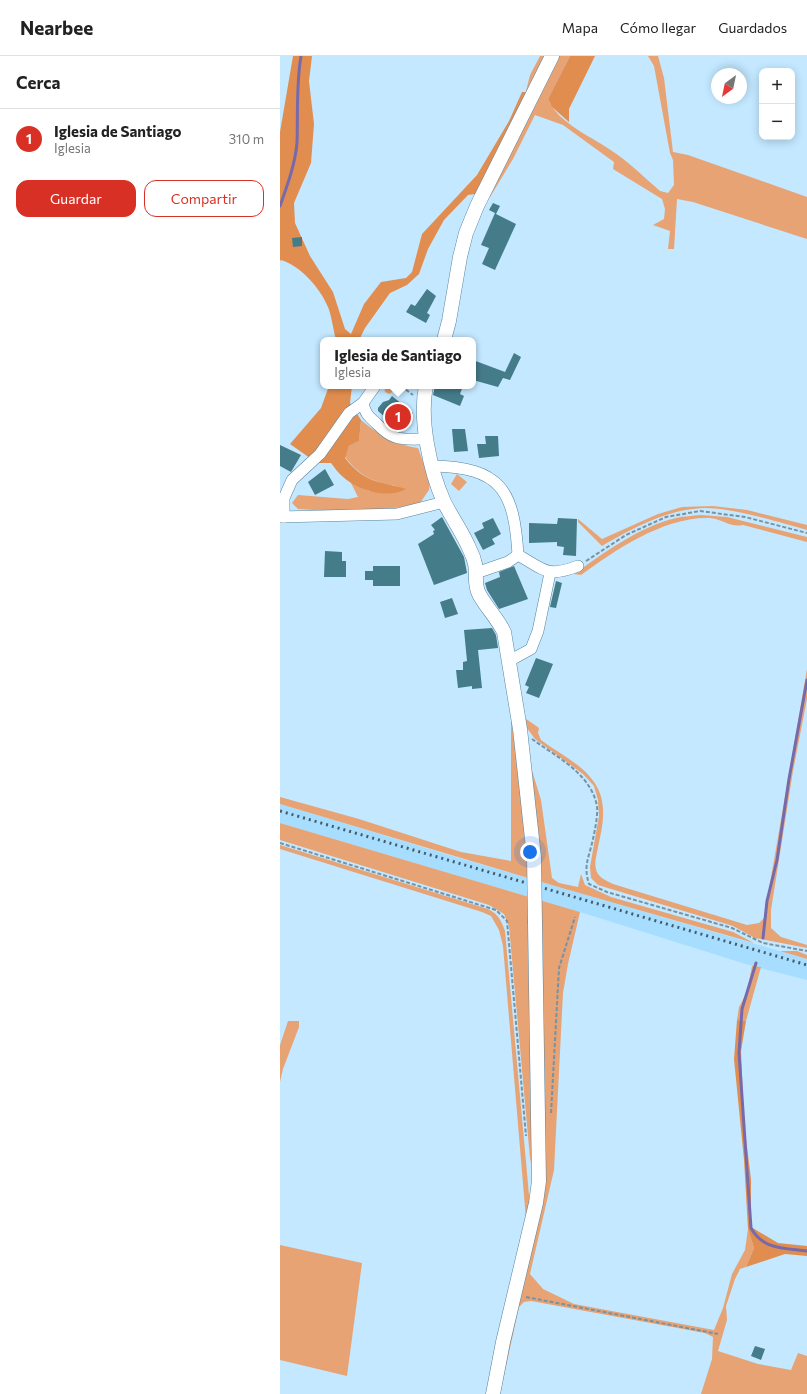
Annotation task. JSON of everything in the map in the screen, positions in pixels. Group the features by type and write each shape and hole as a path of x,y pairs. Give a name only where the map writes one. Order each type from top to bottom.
{"street":[{"path":"445,337 466,233 477,206 552,56"},
{"path":"373,389 363,403 349,413 320,454 292,480 284,498 282,517 397,514 444,502"},
{"path":"425,393 427,439 432,466 444,502 469,549 475,564 479,595 499,621 504,632 510,661 520,729 534,857 539,1181 536,1203 494,1394"},
{"path":"363,403 365,413 387,435 402,439 427,439"},
{"path":"432,466 455,466 484,475 500,485 512,507 518,555"},
{"path":"518,555 550,573 564,571 578,566"},
{"path":"476,573 508,562 518,555"},
{"path":"510,661 530,649 538,631 550,573"}],"path":[{"path":"404,389 415,398 425,393"},
{"path":"578,566 626,536 666,517 700,510 745,517 807,533"},
{"path":"520,729 582,776 592,788 597,807 593,838 585,871 589,884 607,892 732,928 763,943 807,950"},
{"path":"280,843 496,910 507,921 526,1137"},
{"path":"550,1117 559,968 575,916"},
{"path":"515,1295 718,1334"}],"shaded area":[{"path":"293,56 312,56 309,81 314,124 311,163 294,203 295,223 310,256 333,292 345,329 351,334 364,304 381,282 406,278 412,272 422,234 477,175 509,121 522,92 528,92 475,194 468,195 444,220 428,249 419,274 407,285 390,293 365,328 360,337 335,337 325,300 315,285 296,267 281,260 280,261 280,132"},
{"path":"540,56 544,56 528,92 526,91 530,75"},
{"path":"555,56 570,56 548,99 553,108 568,123 621,157 660,191 668,193 674,185 673,160 670,153 654,66 648,56 658,56 664,78 673,152 688,155 807,197 807,239 693,202 677,199 674,249 668,249 670,231 653,225 664,219 665,209 662,199 613,169 614,162 563,125 535,115 513,159 490,197 486,196"},
{"path":"570,56 595,56 569,109 569,122 552,107 548,99"},
{"path":"328,389 352,389 350,403 361,420 359,441 349,446 345,458 352,466 366,477 406,489 391,493 365,490 343,477 331,463 317,463 290,444 321,408"},
{"path":"384,389 398,389 389,394 385,392"},
{"path":"361,420 375,431 394,442 418,448 430,481 429,490 420,503 390,509 359,511 298,509 292,503 298,495 348,499 358,497 350,481 369,491 396,486 367,477 356,469 345,457 349,446 359,441"},
{"path":"457,474 467,482 459,491 451,484"},
{"path":"713,506 747,510 807,525 807,530 729,510 705,508 691,509 664,516 638,526 602,546 578,522 578,519 602,539 658,514 682,507"},
{"path":"701,515 727,517 807,537 807,542 710,518 693,519 676,523 641,536 609,555 581,575 574,574 623,541 649,527 676,518"},
{"path":"807,669 807,699 793,771 771,910 771,928 781,937 807,945 807,948 755,938 733,926 598,885 591,878 590,867 599,816 598,800 594,786 583,774 535,739 527,728 522,716 539,728 538,733 541,740 583,770 594,782 598,790 603,806 603,822 595,866 600,876 613,884 747,925 759,923 764,918"},
{"path":"511,717 523,806 539,863 535,803 530,764 541,800 552,878 559,883 578,887 581,874 585,885 611,897 733,932 754,943 562,888 280,804 280,797 359,819 461,852 511,861"},
{"path":"280,804 449,855 807,959 807,980 752,966 580,912 280,823"},
{"path":"280,823 580,912 563,993 554,1170 530,1274 543,1289 574,1304 714,1330 723,1308 732,1274 745,1250 748,1229 754,1248 746,1267 740,1269 735,1279 726,1306 727,1320 718,1351 758,1364 791,1370 798,1353 807,1356 807,1394 701,1394 712,1359 713,1337 705,1333 531,1301 524,1302 519,1307 500,1394 497,1394 532,1241 533,1172 530,1158 509,926 504,914 489,905 280,840"},
{"path":"280,845 488,909 499,918 505,931 530,1206 526,1219 503,946 499,930 491,916 280,849"},
{"path":"780,951 797,951 807,955 807,959"},
{"path":"752,966 761,967 746,1021 737,1020 739,1007 747,992"},
{"path":"737,1020 746,1021 741,1051 744,1123 751,1179 751,1227 778,1243 807,1246 807,1256 785,1254 746,1267 754,1248 748,1229 744,1160 734,1059"},
{"path":"288,1021 299,1021 299,1027 283,1069 280,1082 280,1045"},
{"path":"280,1245 362,1263 347,1376 280,1360"}],"building":[{"path":"493,203 500,206 496,214 516,224 495,270 482,264 489,248 481,245 495,213 489,210"},
{"path":"302,237 302,246 293,247 292,238"},
{"path":"427,289 436,296 427,313 430,315 426,323 406,312 411,304 415,306"},
{"path":"514,353 521,357 510,380 503,378 498,387 476,381 476,361 505,372"},
{"path":"434,389 462,389 460,394 464,396 460,406 433,395"},
{"path":"392,396 413,413 405,429 403,428 401,431 378,411 378,408 383,402 389,400"},
{"path":"452,429 465,429 468,451 454,452"},
{"path":"485,436 498,436 499,456 479,458 477,444 486,444"},
{"path":"280,445 301,455 291,472 280,466"},
{"path":"325,469 334,485 315,495 308,482"},
{"path":"442,517 464,557 467,573 434,585 418,544 434,534 433,531 435,530 431,525"},
{"path":"493,518 501,534 492,539 495,544 483,550 474,533 484,528 482,523"},
{"path":"558,518 577,519 576,556 563,555 564,547 557,546 557,542 529,543 529,523 557,524"},
{"path":"325,551 342,552 342,561 346,561 346,577 324,577"},
{"path":"373,566 400,566 400,586 373,586 373,580 365,580 365,571 373,571"},
{"path":"514,566 528,599 499,609 487,590 485,583 500,577 499,572"},
{"path":"556,581 562,583 556,608 550,607"},
{"path":"452,598 458,614 445,618 440,602"},
{"path":"492,628 496,635 498,648 478,650 482,688 472,689 472,686 458,688 456,670 463,670 463,662 467,661 464,630"},
{"path":"536,658 553,664 539,698 526,693 529,687 525,685"},
{"path":"755,1346 765,1349 761,1360 751,1356"}],"waterway":[{"path":"280,206 296,151 299,67 301,56"},
{"path":"763,938 767,901 777,860 789,779 807,680"},
{"path":"756,963 742,1009 739,1053 751,1228 762,1240 775,1247 807,1251"}],"railway":[{"path":"280,811 807,965"}],"place":[{"name":"Iglesia de Santiago","path":"398,417"}]}
